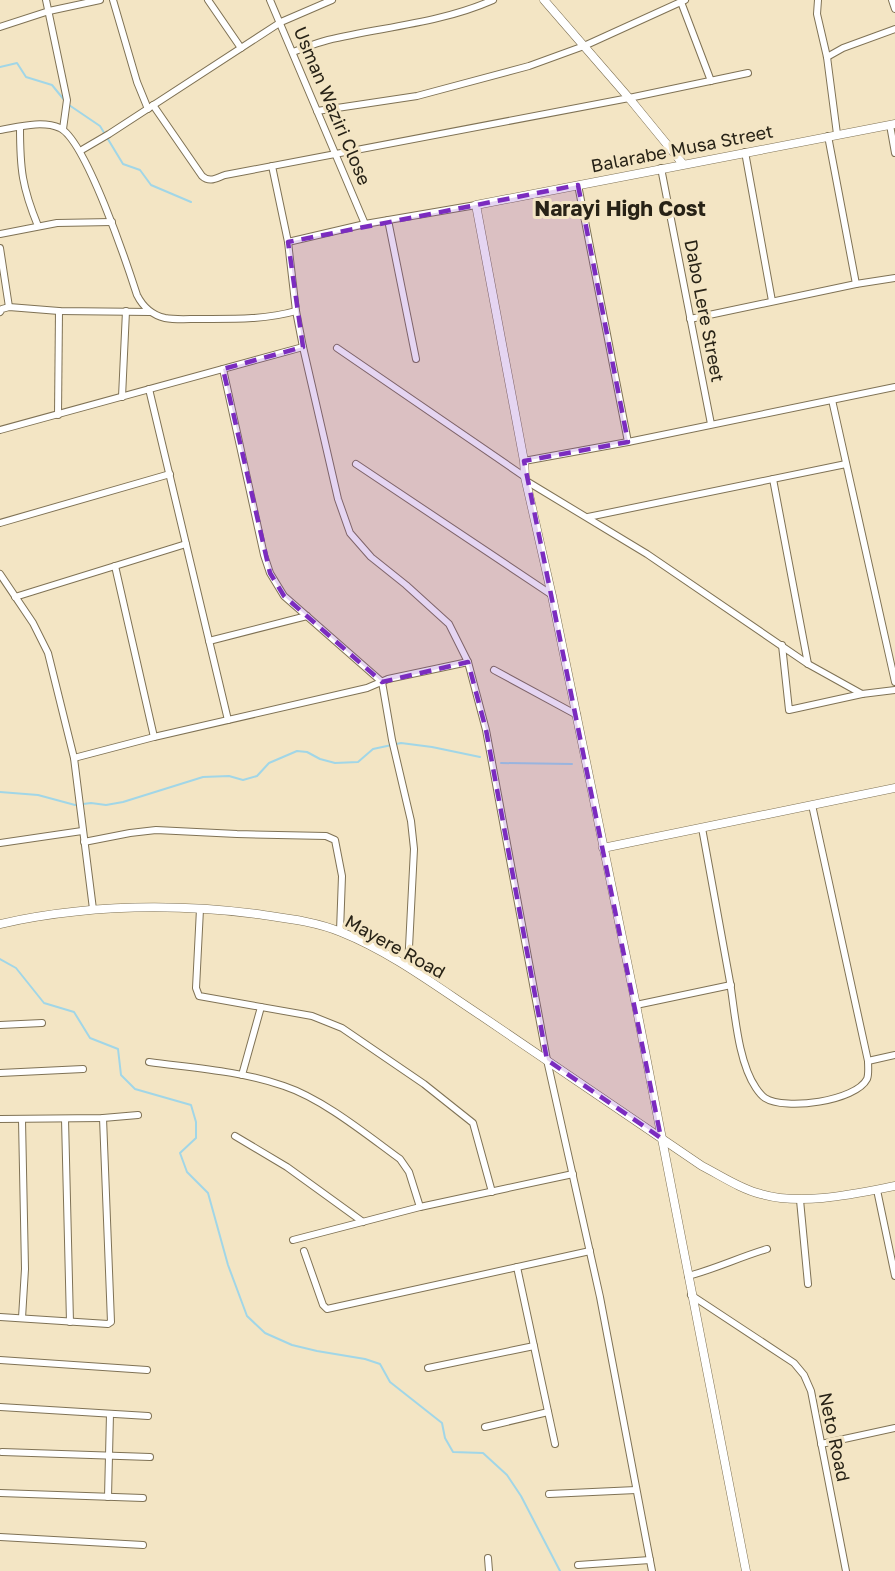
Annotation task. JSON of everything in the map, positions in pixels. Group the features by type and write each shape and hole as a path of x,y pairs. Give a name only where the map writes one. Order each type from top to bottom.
{"street":[{"path":"46,0 67,104 63,129"},
{"path":"0,27 50,11 100,0"},
{"path":"113,0 136,82 151,107 207,180 748,73"},
{"path":"208,0 241,48"},
{"name":"Usman Waziri Close","path":"270,0 365,224"},
{"path":"80,151 281,22 332,0"},
{"path":"293,52 326,40 435,19 494,0"},
{"path":"544,0 683,164"},
{"path":"818,0 817,14 827,57 837,134"},
{"path":"892,0 895,9"},
{"path":"317,111 417,96 529,66 584,45 680,1 711,81"},
{"path":"827,57 843,48 895,29"},
{"path":"0,130 42,124 63,129 80,151 112,222 141,304 151,312 166,318 245,319 272,317 296,311"},
{"path":"892,124 895,153"},
{"name":"Balarabe Musa Street","path":"476,205 892,124"},
{"path":"20,127 20,168 26,197 38,226"},
{"path":"828,136 856,284"},
{"path":"746,152 772,301"},
{"path":"272,166 288,242 296,311 303,347 338,499 350,533 370,557 406,585 449,624 468,662 486,730 547,1060 615,1370 652,1571"},
{"name":"Dabo Lere Street","path":"661,168 711,424"},
{"path":"578,185 628,442"},
{"path":"288,242 365,224 476,205 526,480 636,1005 746,1571"},
{"path":"388,220 416,358"},
{"path":"0,234 57,223 112,222"},
{"path":"0,248 9,307"},
{"path":"690,319 895,278"},
{"path":"129,311 141,304"},
{"path":"0,312 9,307 151,312"},
{"path":"58,414 59,310"},
{"path":"122,397 129,311"},
{"path":"0,430 303,347"},
{"path":"337,348 526,480 647,554 808,664 862,694"},
{"path":"223,369 264,555 270,573 284,596 382,682 394,750 411,821 414,849 408,967"},
{"path":"524,460 628,442 895,387"},
{"path":"150,389 228,720"},
{"path":"832,400 895,682"},
{"path":"356,464 552,596"},
{"path":"588,517 846,464"},
{"path":"0,523 170,474"},
{"path":"773,479 808,664"},
{"path":"15,597 186,544"},
{"path":"115,566 154,737"},
{"path":"0,574 33,623 48,653 74,758 93,909"},
{"path":"209,641 307,616"},
{"path":"782,645 789,710 862,694 895,690"},
{"path":"74,758 468,662"},
{"path":"494,670 577,715"},
{"path":"603,848 895,788"},
{"path":"702,828 737,1032 742,1054 755,1086 764,1098 781,1104 798,1104 839,1097 861,1087 868,1077 868,1061 812,805"},
{"path":"84,842 156,830 326,836 335,840 342,876 340,931"},
{"path":"0,843 82,831"},
{"name":"Mayere Road","path":"0,924 39,916 118,907 200,909 295,919 340,931 408,967 702,1166 760,1194 800,1200 895,1186"},
{"path":"200,909 197,994 202,998 312,1016 342,1028 424,1084 473,1123 492,1191"},
{"path":"636,1005 730,985"},
{"path":"242,1075 261,1007"},
{"path":"0,1025 42,1023"},
{"path":"868,1061 895,1055"},
{"path":"149,1062 242,1075 286,1086 315,1101 400,1159 410,1172 420,1207"},
{"path":"0,1073 83,1070"},
{"path":"0,1119 103,1118 138,1115"},
{"path":"0,1317 108,1324 112,1319 103,1118"},
{"path":"65,1119 70,1322"},
{"path":"22,1120 24,1269 22,1318"},
{"path":"235,1136 287,1167 363,1222"},
{"path":"293,1240 420,1207 573,1174"},
{"path":"877,1190 895,1276"},
{"path":"800,1200 808,1284"},
{"path":"688,1276 767,1249"},
{"path":"304,1251 323,1305 327,1308 590,1251"},
{"path":"517,1267 555,1444"},
{"name":"Neto Road","path":"691,1295 794,1363 804,1376 811,1391 846,1571"},
{"path":"428,1368 534,1346"},
{"path":"0,1360 147,1370"},
{"path":"0,1407 148,1416"},
{"path":"485,1427 548,1412"},
{"path":"108,1497 110,1414"},
{"path":"821,1444 895,1428"},
{"path":"2,1452 150,1457"},
{"path":"549,1494 636,1490"},
{"path":"0,1493 143,1498"},
{"path":"0,1537 143,1545"},
{"path":"488,1558 489,1571"},
{"path":"578,1565 650,1560"}],"highlighted area":[{"path":"578,185 628,442 524,461 661,1138 547,1060 486,730 468,662 382,682 284,596 270,573 223,369 303,347 288,242"}],"waterway":[{"path":"0,67 17,63 26,77 52,85 65,101"},
{"path":"69,105 100,126 123,164 140,170 151,185 191,202"},
{"path":"0,792 38,795 75,805 91,803 106,805 123,802 203,777 229,776 243,780 257,776 269,763 297,751 307,752 335,763 358,762 373,749 401,743 480,757"},
{"path":"501,763 572,764"},
{"path":"0,959 16,968 44,1003 74,1012 90,1038 118,1049 121,1075 135,1089 191,1105 196,1122 196,1138 180,1153 187,1172 208,1193 228,1265 247,1316 265,1333 292,1345 380,1364 390,1382 442,1423 445,1438 453,1452 483,1453 507,1475 521,1496 560,1571"}],"district":[{"name":"Narayi High Cost","path":"620,209"}]}
